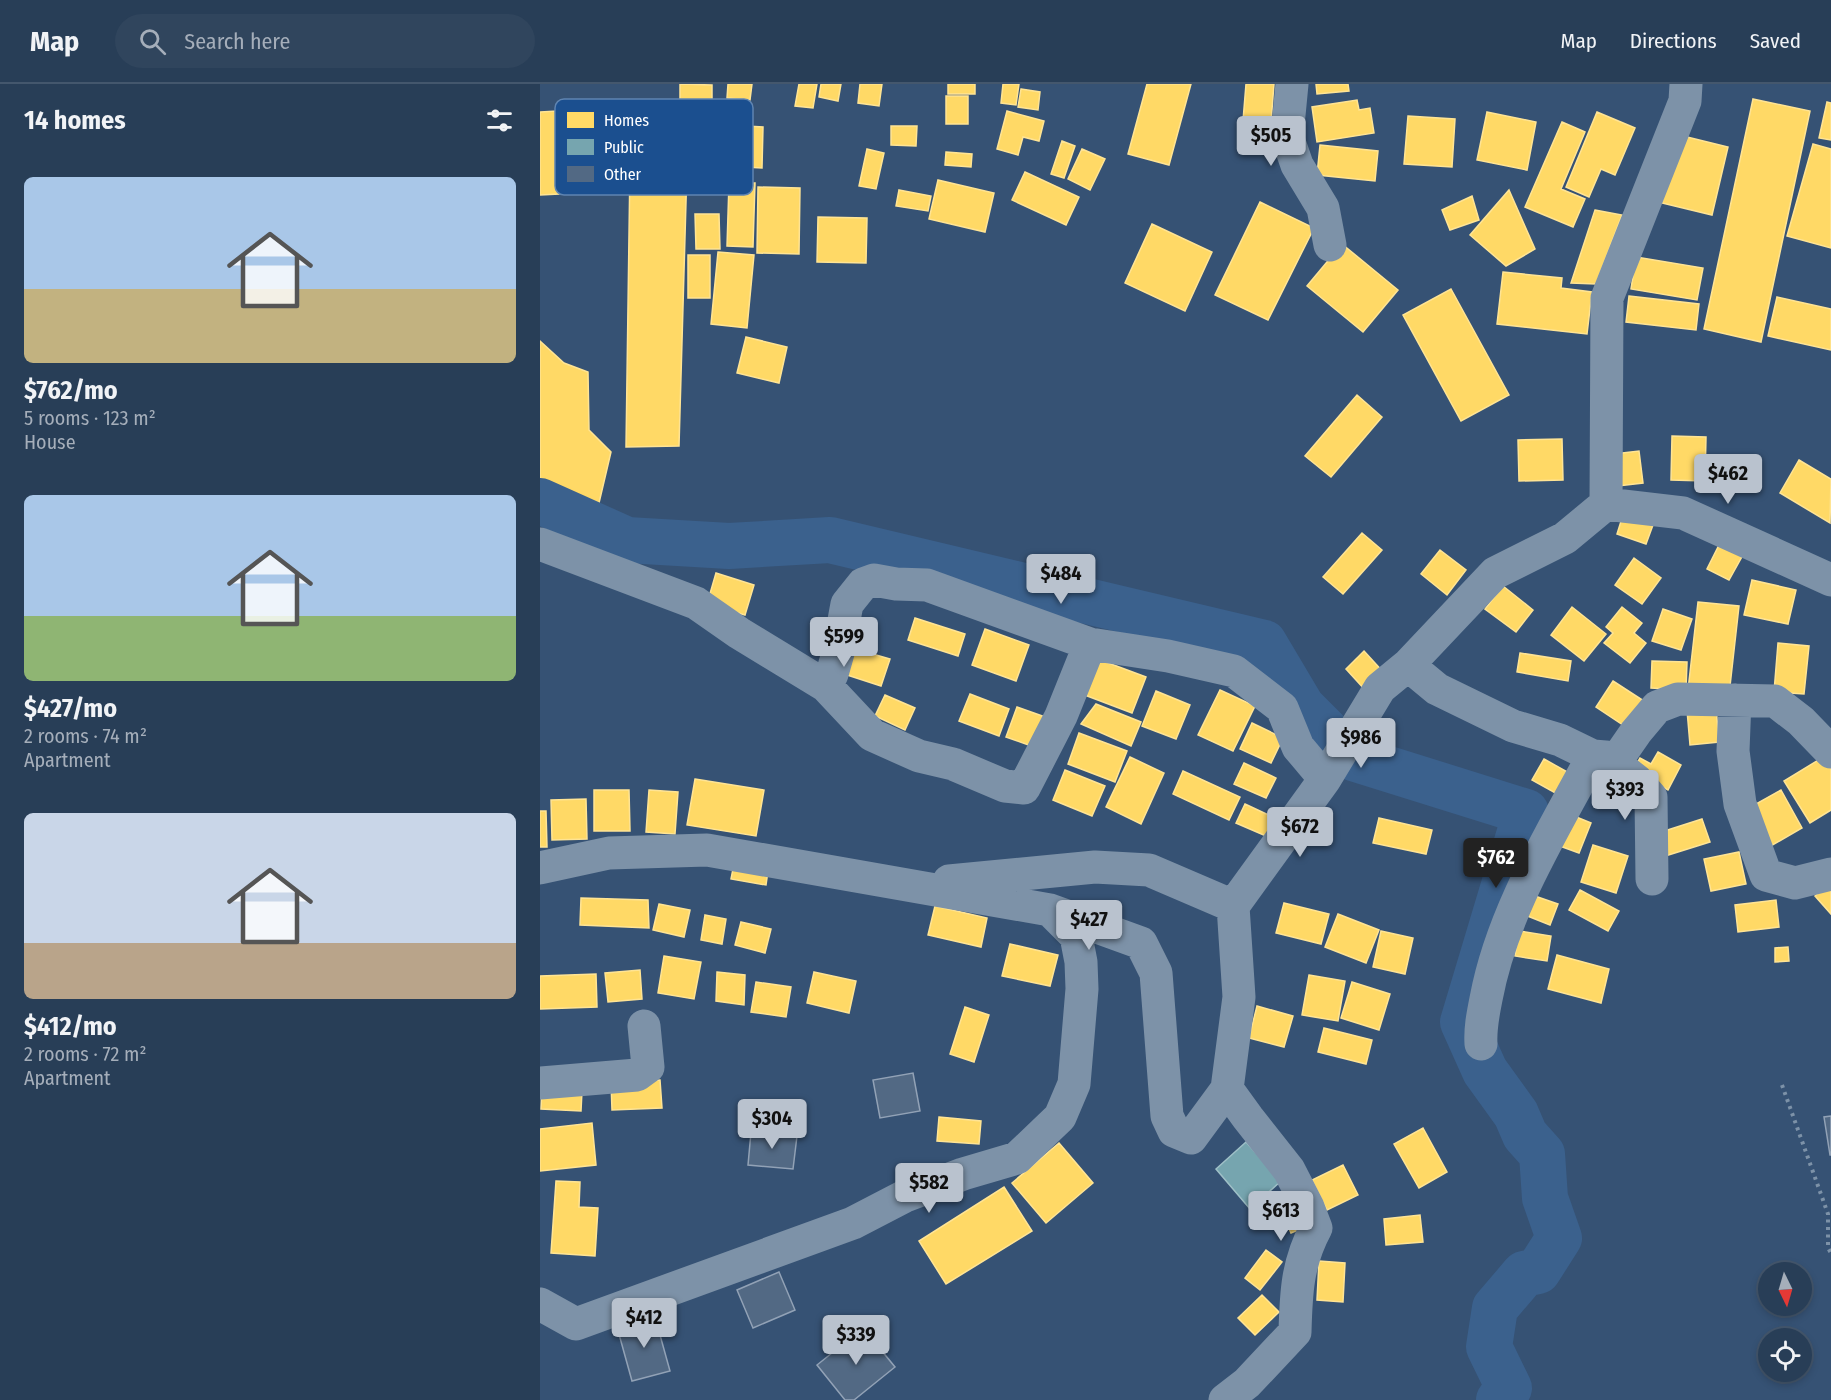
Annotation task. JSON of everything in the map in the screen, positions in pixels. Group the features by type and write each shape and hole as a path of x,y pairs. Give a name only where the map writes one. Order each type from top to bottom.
{"street":[{"path":"1292,84 1287,136 1297,165 1323,208 1330,245"},
{"path":"1606,504 1607,298 1685,101 1686,84"},
{"path":"540,868 609,853 707,850 1050,910 1141,943 1156,973 1167,1116 1174,1131 1191,1138 1227,1089 1239,997 1233,906 1324,779 1380,688 1408,665 1495,573 1565,538 1606,504 1683,513 1831,580"},
{"path":"540,544 696,603 739,633 826,686 872,735 919,756 953,764 1005,786 1024,788 1061,716 1090,644"},
{"path":"826,686 835,663 847,604 863,584 874,580 896,584 927,585 1090,644 1168,656 1234,671 1281,708 1298,747 1324,779"},
{"path":"1408,665 1437,689 1475,709 1513,726 1560,740 1600,757 1637,781 1650,797 1652,879"},
{"path":"1600,757 1618,758 1657,707 1678,699 1775,700 1831,752"},
{"path":"1735,700 1733,751 1740,804 1766,875 1796,883 1831,874"},
{"path":"1481,1044 1480,1031 1490,978 1509,924 1528,880 1600,757"},
{"path":"930,889 946,881 1095,867 1149,870 1233,906"},
{"path":"540,1304 576,1324 833,1231 905,1196 963,1174 1017,1158 1060,1117 1074,1084 1082,962 1076,936 1050,910"},
{"path":"540,1083 637,1075 648,1067 644,1026"},
{"path":"1225,1400 1247,1383 1295,1332 1297,1286 1306,1247 1316,1228 1288,1170 1227,1089"}],"path":[{"path":"1782,1085 1830,1213 1828,1248 1831,1253"}],"building: Homes":[{"path":"680,84 712,85 712,99 680,99"},
{"path":"728,84 752,84 750,99 727,98"},
{"path":"799,84 817,84 813,108 795,106"},
{"path":"821,84 841,84 838,101 819,97"},
{"path":"860,84 882,84 879,106 858,103"},
{"path":"948,84 975,84 975,94 948,94"},
{"path":"1003,84 1019,84 1016,105 1001,103"},
{"path":"1147,84 1191,84 1169,165 1128,154"},
{"path":"1246,84 1274,84 1270,135 1242,133"},
{"path":"1316,84 1348,84 1349,91 1317,94"},
{"path":"1021,89 1040,92 1038,110 1018,107"},
{"path":"946,96 968,96 968,124 946,124"},
{"path":"1753,99 1810,111 1761,342 1704,329"},
{"path":"1357,100 1359,110 1370,108 1374,133 1317,142 1312,107"},
{"path":"1827,102 1831,103 1831,140 1819,138"},
{"path":"555,111 555,194 540,195 540,112"},
{"path":"1007,111 1044,121 1039,141 1023,137 1018,155 997,149"},
{"path":"1487,112 1536,122 1527,170 1477,160"},
{"path":"1597,112 1635,128 1615,175 1601,169 1589,197 1566,187"},
{"path":"1408,116 1455,119 1452,167 1404,164"},
{"path":"1562,122 1585,132 1561,189 1585,199 1573,227 1525,207"},
{"path":"753,126 763,127 762,168 753,168"},
{"path":"891,126 917,126 916,146 891,145"},
{"path":"1679,135 1728,147 1712,215 1662,203"},
{"path":"1062,141 1075,146 1064,178 1051,174"},
{"path":"1813,144 1831,149 1831,248 1787,236"},
{"path":"1320,145 1378,151 1375,181 1317,175"},
{"path":"867,149 884,153 876,189 859,186"},
{"path":"1082,149 1105,159 1090,190 1068,179"},
{"path":"946,152 972,154 971,167 945,165"},
{"path":"1025,172 1079,197 1066,225 1012,200"},
{"path":"938,180 994,193 985,232 929,219"},
{"path":"753,183 755,183 753,247 727,246 729,195 753,195"},
{"path":"758,187 800,188 799,254 757,253"},
{"path":"899,190 931,196 928,211 896,206"},
{"path":"1509,190 1535,249 1506,266 1470,235"},
{"path":"630,195 686,195 679,446 626,447"},
{"path":"1472,196 1479,220 1450,230 1442,210"},
{"path":"1260,202 1314,228 1268,320 1215,295"},
{"path":"1595,210 1622,215 1596,284 1571,283"},
{"path":"695,214 719,214 720,249 696,249"},
{"path":"818,217 867,218 866,263 817,262"},
{"path":"1152,224 1212,252 1185,311 1125,283"},
{"path":"1342,244 1398,290 1363,332 1307,286"},
{"path":"718,252 754,255 747,328 711,324"},
{"path":"688,255 710,255 710,298 688,298"},
{"path":"1636,257 1703,268 1697,300 1631,289"},
{"path":"1503,272 1562,278 1561,288 1592,292 1587,334 1497,324"},
{"path":"1451,289 1509,395 1461,421 1403,315"},
{"path":"1629,296 1699,304 1696,330 1626,322"},
{"path":"1777,297 1831,309 1831,350 1768,336"},
{"path":"746,337 787,347 779,383 737,373"},
{"path":"540,341 564,363 588,372 589,430 611,452 599,503 540,479"},
{"path":"1357,395 1382,417 1331,477 1305,456"},
{"path":"1672,436 1706,437 1705,481 1671,480"},
{"path":"1562,439 1563,480 1519,481 1518,440"},
{"path":"1639,451 1643,483 1618,486 1614,454"},
{"path":"1799,460 1831,479 1830,523 1780,493"},
{"path":"1623,515 1653,525 1646,544 1617,534"},
{"path":"1362,533 1382,550 1343,594 1323,577"},
{"path":"1721,541 1744,553 1729,580 1707,569"},
{"path":"1440,550 1466,570 1447,595 1421,574"},
{"path":"1634,558 1661,578 1642,604 1615,585"},
{"path":"716,573 754,585 745,615 707,604"},
{"path":"1752,580 1796,590 1788,624 1744,615"},
{"path":"1503,586 1533,610 1516,632 1485,609"},
{"path":"1698,602 1739,606 1729,695 1688,690"},
{"path":"1572,607 1606,634 1584,661 1551,635"},
{"path":"1622,607 1642,623 1634,633 1646,643 1630,663 1604,643 1613,633 1606,627"},
{"path":"1663,609 1692,619 1681,650 1652,641"},
{"path":"915,618 965,634 958,656 908,640"},
{"path":"985,629 1029,645 1016,681 972,665"},
{"path":"1778,643 1809,646 1804,694 1774,692"},
{"path":"852,648 890,659 881,686 844,674"},
{"path":"1364,651 1385,674 1366,691 1346,669"},
{"path":"1520,653 1571,661 1568,681 1517,672"},
{"path":"1095,658 1146,677 1132,713 1082,694"},
{"path":"1652,661 1687,662 1686,690 1651,688"},
{"path":"1613,681 1647,703 1629,729 1596,707"},
{"path":"1220,690 1255,706 1233,751 1198,735"},
{"path":"1156,691 1190,705 1176,739 1142,726"},
{"path":"970,694 1009,709 999,736 959,721"},
{"path":"885,695 915,708 905,730 875,716"},
{"path":"1096,704 1141,722 1131,746 1081,724"},
{"path":"1017,707 1048,718 1037,748 1006,737"},
{"path":"1716,707 1719,742 1690,745 1687,710"},
{"path":"1252,723 1283,738 1271,763 1240,749"},
{"path":"1079,733 1127,751 1115,782 1068,764"},
{"path":"1658,752 1681,765 1668,790 1633,770 1640,758 1651,764"},
{"path":"1825,756 1831,766 1831,810 1810,823 1784,781"},
{"path":"1130,757 1164,773 1141,824 1106,807"},
{"path":"1544,759 1571,774 1559,795 1532,780"},
{"path":"1244,763 1276,778 1266,798 1234,784"},
{"path":"1065,770 1105,786 1092,816 1053,800"},
{"path":"1183,771 1240,797 1229,820 1173,794"},
{"path":"695,779 764,790 756,836 687,825"},
{"path":"594,790 629,790 630,831 594,831"},
{"path":"649,790 678,792 675,834 646,832"},
{"path":"1781,790 1802,828 1769,847 1747,809"},
{"path":"586,799 587,839 552,840 551,800"},
{"path":"1245,804 1275,818 1266,836 1236,823"},
{"path":"540,811 546,811 547,847 540,847"},
{"path":"1569,814 1591,823 1579,853 1557,845"},
{"path":"1379,818 1432,830 1426,854 1373,843"},
{"path":"1702,819 1710,842 1662,857 1655,834"},
{"path":"1593,845 1628,856 1616,893 1581,882"},
{"path":"1739,852 1746,884 1711,891 1704,859"},
{"path":"735,859 769,864 766,885 731,879"},
{"path":"1831,881 1831,914 1815,896"},
{"path":"1580,890 1619,911 1608,931 1569,910"},
{"path":"1532,895 1558,904 1550,925 1525,915"},
{"path":"581,898 648,900 649,928 580,925"},
{"path":"1776,900 1779,927 1738,932 1735,905"},
{"path":"1284,903 1329,914 1321,944 1276,933"},
{"path":"659,904 690,910 684,937 653,930"},
{"path":"935,906 987,918 981,947 928,935"},
{"path":"1338,914 1379,930 1366,963 1325,947"},
{"path":"705,915 726,919 722,944 701,940"},
{"path":"741,922 771,929 765,953 735,945"},
{"path":"1381,931 1413,938 1405,974 1373,967"},
{"path":"1519,931 1551,936 1547,961 1515,956"},
{"path":"1010,944 1058,955 1050,986 1002,976"},
{"path":"1788,947 1789,961 1775,962 1775,948"},
{"path":"1557,955 1609,969 1601,1003 1548,989"},
{"path":"664,956 701,962 694,999 658,993"},
{"path":"640,970 642,999 608,1002 605,973"},
{"path":"717,972 745,975 744,1005 716,1001"},
{"path":"814,972 856,981 849,1013 807,1003"},
{"path":"596,974 597,1007 540,1009 540,976"},
{"path":"1309,975 1345,981 1338,1021 1302,1015"},
{"path":"756,982 791,987 786,1017 751,1012"},
{"path":"1352,982 1390,994 1379,1030 1341,1018"},
{"path":"1257,1006 1293,1016 1284,1047 1249,1038"},
{"path":"965,1007 989,1015 974,1062 950,1054"},
{"path":"1324,1028 1372,1040 1366,1064 1318,1052"},
{"path":"660,1080 662,1108 612,1110 611,1082"},
{"path":"542,1088 582,1091 581,1111 541,1109"},
{"path":"939,1117 981,1121 979,1144 937,1141"},
{"path":"592,1123 596,1165 540,1171 540,1129"},
{"path":"1423,1128 1447,1172 1419,1188 1394,1144"},
{"path":"1059,1143 1093,1183 1046,1223 1012,1183"},
{"path":"1343,1165 1358,1195 1327,1210 1312,1180"},
{"path":"556,1181 580,1182 579,1207 598,1208 595,1256 551,1253"},
{"path":"1004,1187 1032,1231 946,1284 919,1241"},
{"path":"1298,1192 1312,1224 1291,1233 1277,1201"},
{"path":"1420,1215 1423,1242 1386,1245 1384,1219"},
{"path":"1266,1250 1282,1262 1260,1290 1245,1278"},
{"path":"1319,1261 1345,1263 1343,1302 1317,1300"},
{"path":"1262,1295 1279,1312 1255,1335 1238,1318"}],"building: Public":[{"path":"1246,1142 1281,1181 1250,1209 1216,1169"}],"building: Other":[{"path":"913,1073 920,1111 880,1118 873,1080"},
{"path":"1831,1116 1831,1155 1830,1155 1824,1117"},
{"path":"751,1132 797,1136 793,1169 748,1165"},
{"path":"779,1272 795,1310 753,1328 737,1290"},
{"path":"655,1317 670,1371 632,1381 617,1327"},
{"path":"863,1328 895,1367 854,1400 845,1400 817,1365"}],"waterway":[{"path":"540,501 627,540 729,546 830,540 1264,643 1302,707 1353,758 1526,812 1463,1022 1485,1071 1516,1114 1525,1135 1542,1154 1545,1198 1559,1238 1538,1271 1524,1274 1495,1308 1489,1347 1509,1388 1499,1400"}]}
